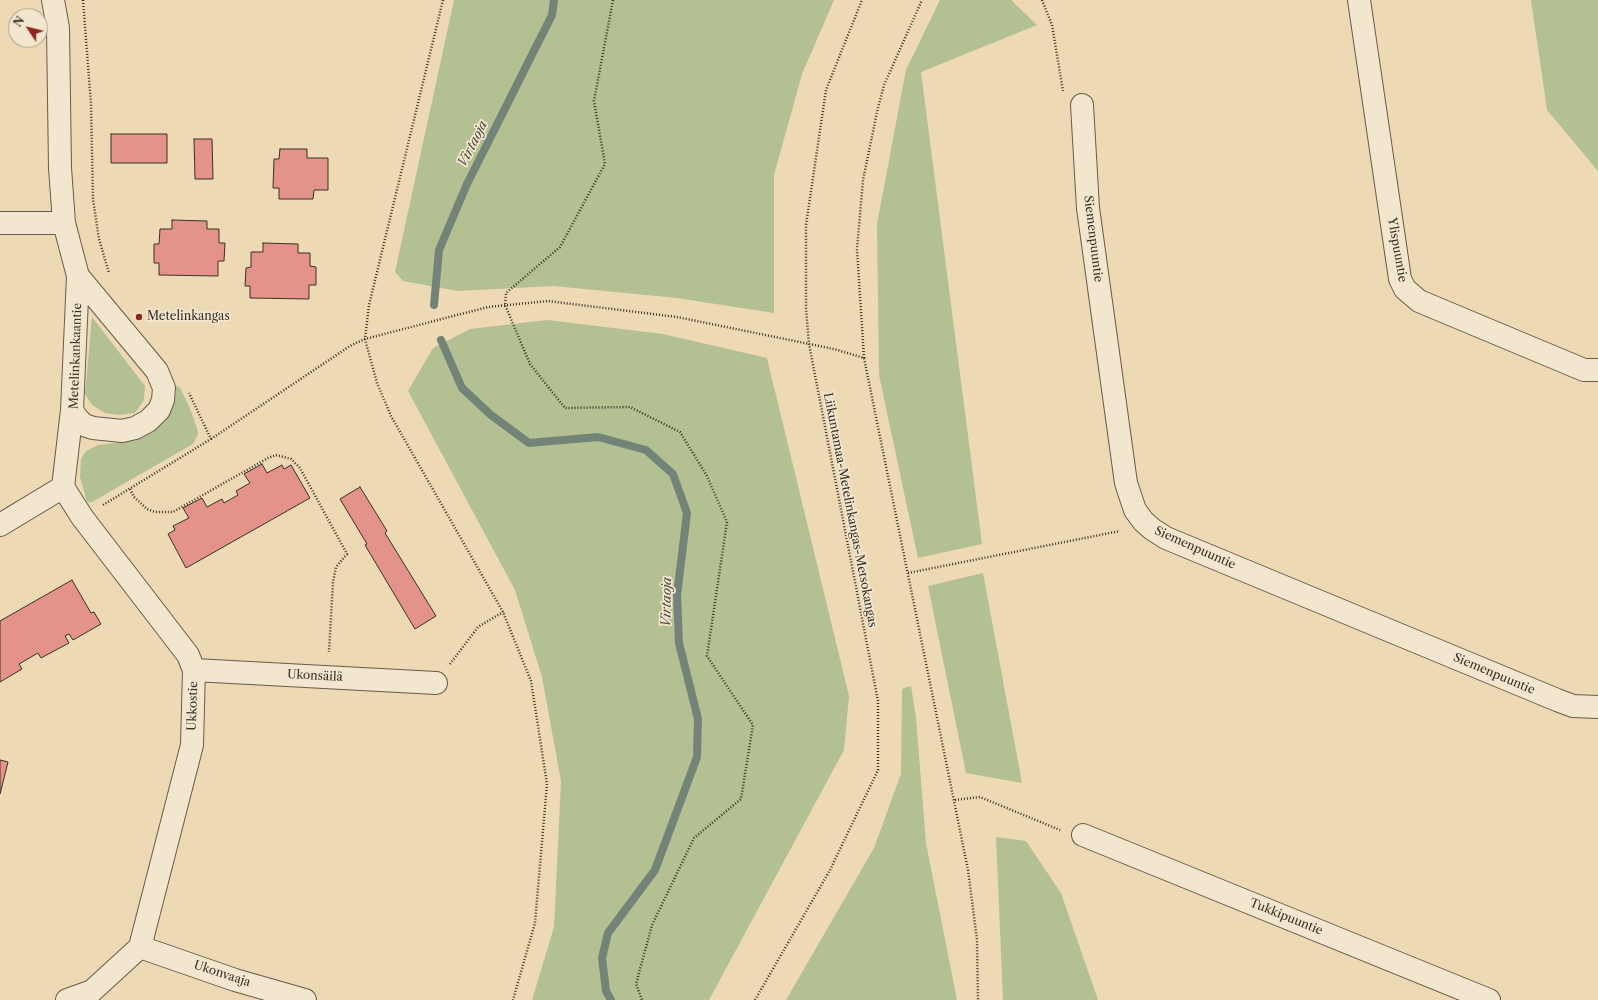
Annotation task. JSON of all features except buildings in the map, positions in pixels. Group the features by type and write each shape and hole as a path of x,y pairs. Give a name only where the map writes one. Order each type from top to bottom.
{"street":[{"name":"Metelinkankaantie","path":"53,0 58,28 60,168 64,224 78,276 72,410 84,425 93,428 122,431 135,428 148,421 159,410 163,394 162,380 157,371 78,276"},
{"name":"Ylispuuntie","path":"1359,0 1400,279 1405,290 1419,301 1584,370 1598,370"},
{"name":"Siemenpuuntie","path":"1082,105 1088,208 1126,483 1135,510 1143,521 1166,538 1550,697 1573,706 1598,707"},
{"path":"0,223 64,224"},
{"path":"0,525 64,487 72,410"},
{"name":"Ukkostie","path":"64,487 82,517 188,655 194,670 192,745 140,946"},
{"name":"Ukonsäilä","path":"194,670 436,683"},
{"name":"Tukkipuuntie","path":"1083,835 1489,1000"},
{"path":"67,1000 92,991 140,946"},
{"name":"Ukonvaaja","path":"140,946 236,980 305,1000"}],"path":[{"path":"83,0 91,104 93,199 99,239 110,278"},
{"path":"443,0 369,305 365,339 377,383 391,416 503,612 531,681 547,784 535,924 513,1000"},
{"path":"613,0 594,101 605,164 560,247 506,293 505,305 530,364 565,408 630,407 680,432 707,476 727,522 707,656 753,725 741,799 694,838 652,925 636,984 642,1000"},
{"name":"Liikuntamaa-Metelinkangas-Metsokangas","path":"755,1000 830,870 878,770 878,701 809,344 806,309 806,225 826,90 862,0"},
{"path":"922,0 884,85 863,180 857,249 864,358 968,870 977,940 978,1000"},
{"path":"1042,0 1052,26 1064,92 1082,105"},
{"path":"82,517 211,439 350,346 365,339 488,307 548,301 677,317 809,344 864,358"},
{"path":"186,387 211,439"},
{"path":"130,489 134,497 147,509 155,512 172,512 268,458 276,455 285,456 296,463 347,554 336,567 333,582 328,677"},
{"path":"908,573 1121,531 1143,521"},
{"path":"436,683 478,627 503,612"},
{"path":"955,800 980,797 1063,831 1083,835"}],"green space":[{"path":"454,0 834,0 802,74 774,175 774,313 677,298 554,286 458,291 403,281 395,272"},
{"path":"940,0 1011,0 1037,25 921,72 982,544 918,558 879,375 877,224 906,70"},
{"path":"1531,0 1598,0 1598,171 1547,110"},
{"path":"92,317 145,386 144,400 135,413 119,415 105,413 92,405 85,394"},
{"path":"547,320 663,334 767,358 849,696 844,750 709,1000 532,1000 554,927 561,781 542,677 515,590 408,391 433,348 470,329"},
{"path":"176,386 180,388 189,406 197,428 198,434 193,444 92,502 87,502 80,477 81,459 86,451 98,445 134,441 156,430 170,414 176,395"},
{"path":"983,573 1022,783 966,773 928,586"},
{"path":"911,686 916,718 926,843 957,1000 786,1000 874,848 901,774 902,689"},
{"path":"996,837 1026,841 1061,893 1098,1000 1003,1000"}],"waterway":[{"name":"Virtaoja","path":"434,305 439,250 467,184 552,15 554,0"},
{"name":"Virtaoja","path":"441,340 462,388 491,415 529,443 598,437 646,450 673,474 687,513 677,595 679,643 698,719 697,757 655,870 608,933 602,958 606,991 611,1000"}],"place":[{"name":"Metelinkangas","path":"139,317"}]}
